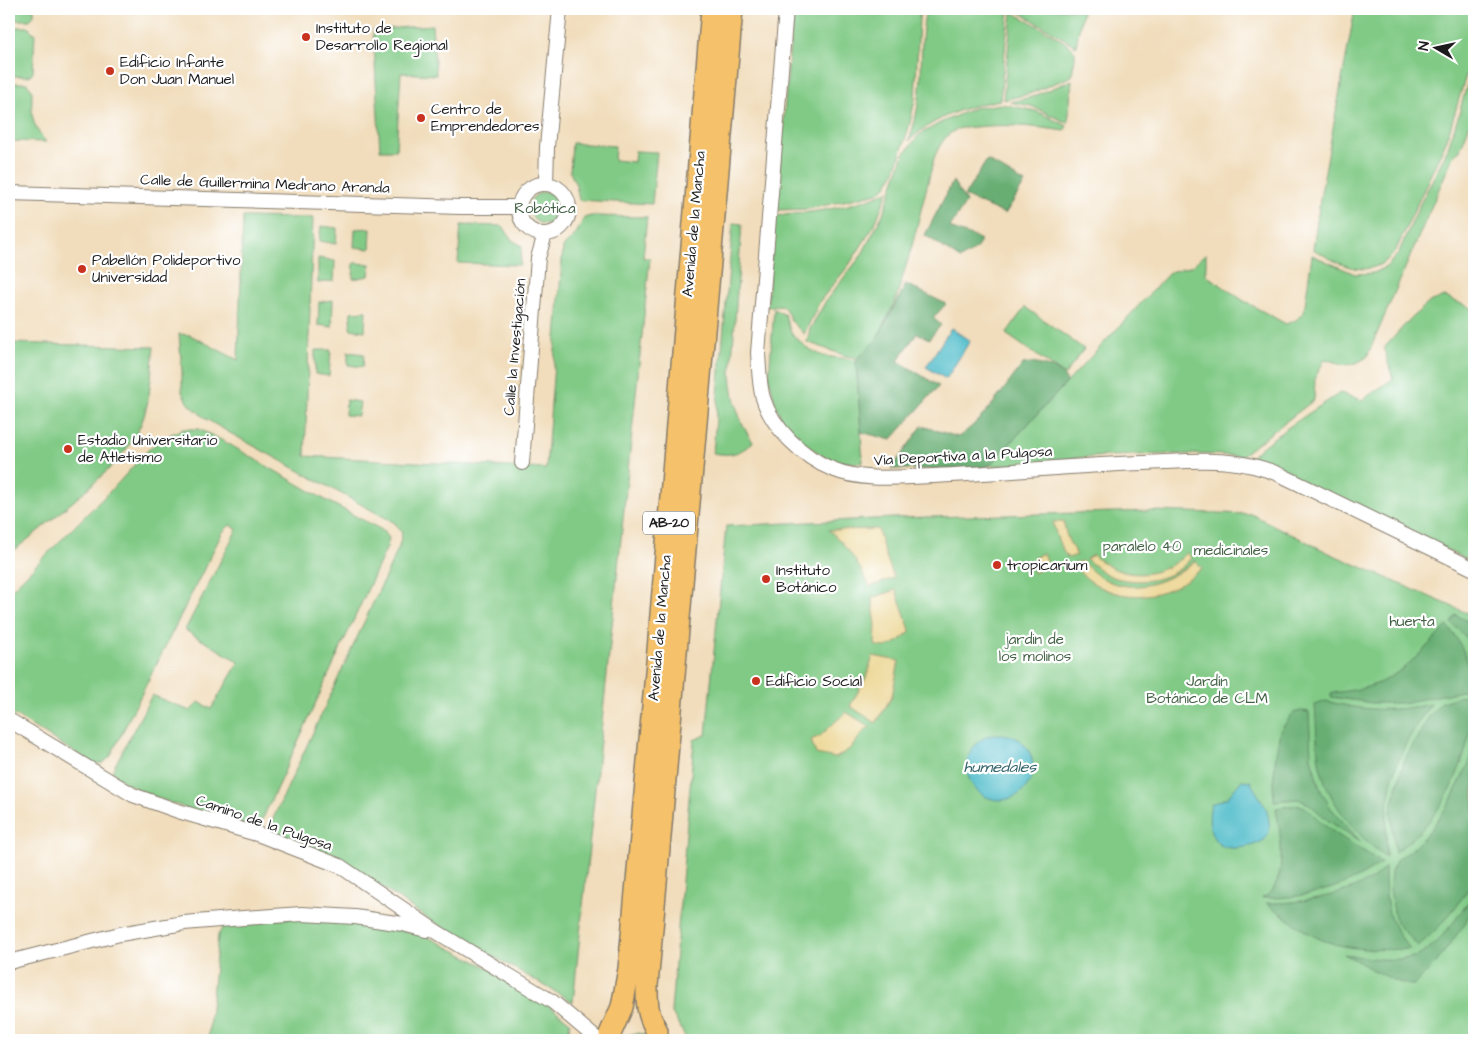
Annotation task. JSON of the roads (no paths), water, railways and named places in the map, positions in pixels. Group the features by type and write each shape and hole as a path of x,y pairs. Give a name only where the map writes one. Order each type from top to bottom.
{"main road":[{"name":"Avenida de la Mancha","path":"604,1038 622,1007 629,969 712,9"},
{"name":"Avenida de la Mancha","path":"662,1035 649,1018 648,986 732,9"},
{"name":"AB-20","path":"604,1038 621,1028 632,1025 644,1026 662,1035"}],"street":[{"path":"546,184 547,148 560,9"},
{"name":"Vía Deportiva a la Pulgosa","path":"786,9 758,352 763,397 774,420 790,440 812,458 832,469 855,476 882,478 998,473 1098,464 1221,460 1242,463 1270,470 1474,569"},
{"path":"538,184 546,184 553,185 565,194 570,209 565,224 560,229 545,234 531,230 526,226 522,220 519,207 525,192 538,184"},
{"name":"Calle de Guillermina Medrano Aranda","path":"9,193 519,207"},
{"name":"Calle la Investigación","path":"522,463 538,258 545,234"},
{"name":"Camino de la Pulgosa","path":"9,720 133,795 178,811 260,835 340,866 436,932 553,1002 604,1038"},
{"path":"9,962 120,934 184,923 292,914 355,917 403,924 436,932"}],"water":[{"path":"951,328 970,341 946,379 926,367"},
{"name":"humedales","path":"1006,734 1024,743 1031,754 1033,767 1031,780 1024,791 1013,798 994,800 976,791 969,780 967,761 976,743 987,736"},
{"path":"1242,780 1250,781 1264,806 1268,816 1269,832 1264,840 1254,845 1242,848 1229,848 1215,840 1211,831 1209,814 1211,804 1227,798"}],"place":[{"name":"Instituto de Desarrollo Regional","path":"306,37"},
{"name":"Edificio Infante Don Juan Manuel","path":"110,71"},
{"name":"Centro de Emprendedores","path":"421,118"},
{"name":"Pabellón Polideportivo Universidad","path":"82,269"},
{"name":"Estadio Universitario de Atletismo","path":"68,449"},
{"name":"tropicarium","path":"997,565"},
{"name":"Instituto Botánico","path":"766,579"},
{"name":"Edificio Social","path":"756,681"}],"park label":[{"name":"Robótica","path":"545,208"},
{"name":"paralelo 40","path":"1142,546"},
{"name":"medicinales","path":"1231,550"},
{"name":"huerta","path":"1412,621"},
{"name":"jardin de los molinos","path":"1035,648"},
{"name":"Jardín Botánico de CLM","path":"1207,690"}]}
